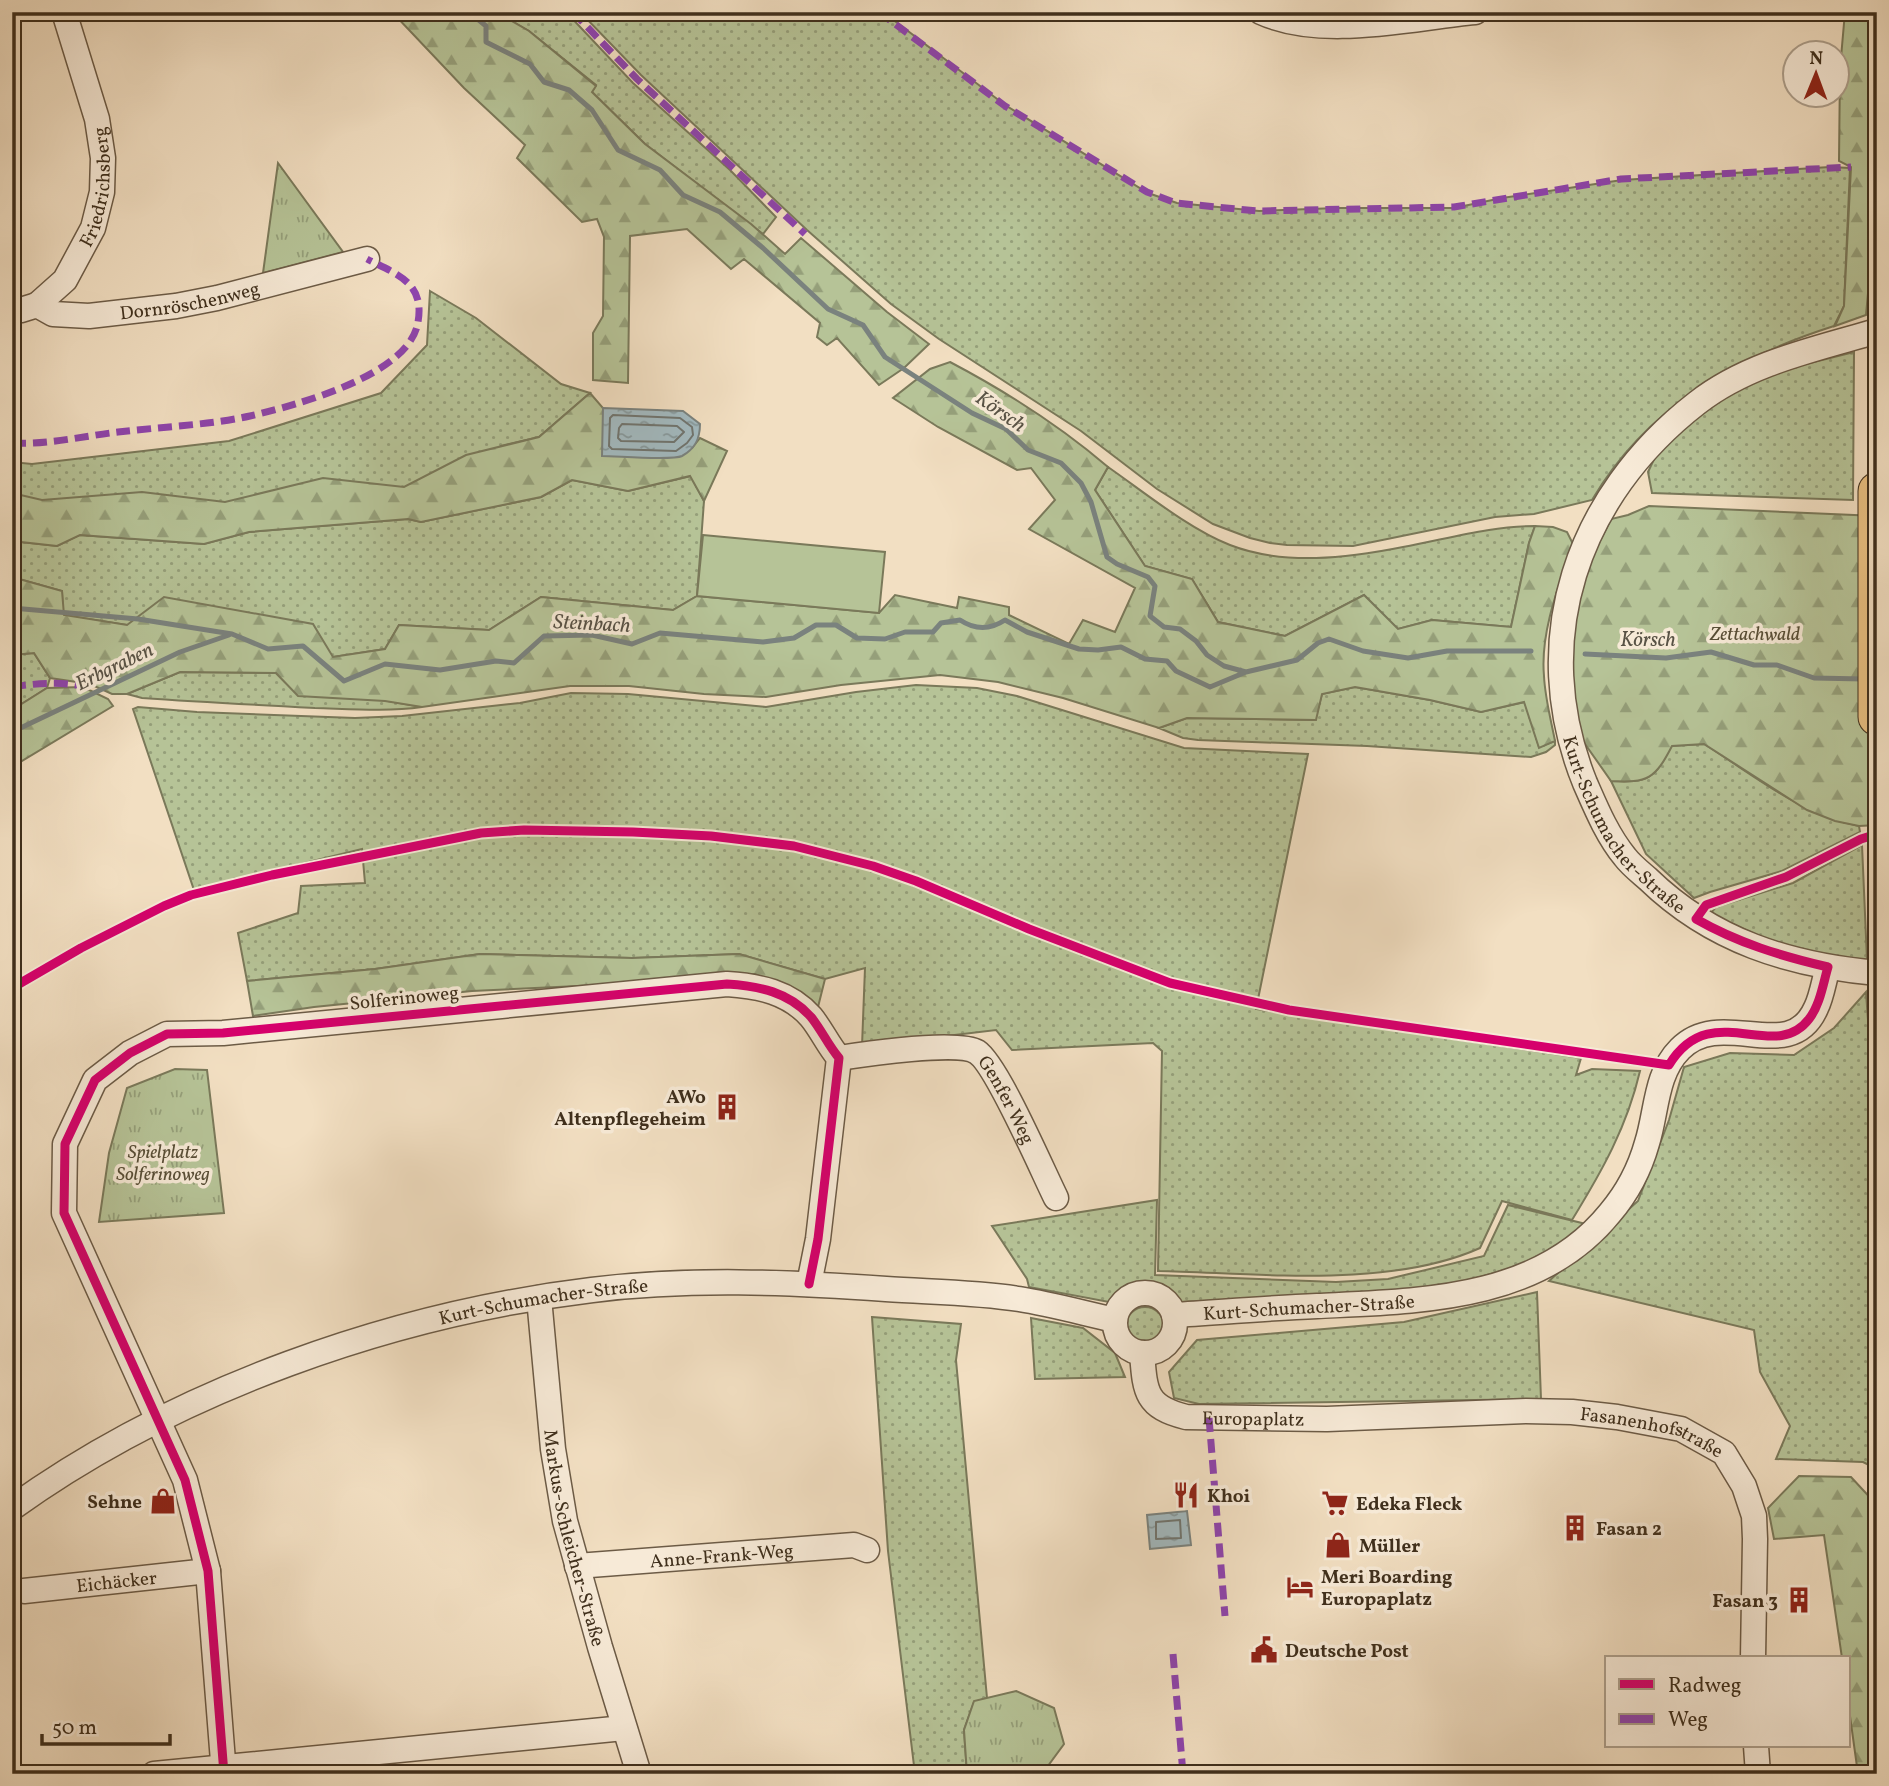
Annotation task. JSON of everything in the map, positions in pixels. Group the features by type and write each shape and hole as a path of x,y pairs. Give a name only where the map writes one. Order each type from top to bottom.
{"highway":[{"path":"1877,491 1877,717"}],"street":[{"name":"Friedrichsberg","path":"37,305 65,280 93,228 102,192 103,158 97,119 64,12"},
{"path":"1261,12 1304,25 1370,24 1475,12"},
{"name":"Dornröschenweg","path":"12,309 21,310 37,305 53,314 89,316 176,306 367,259"},
{"name":"Kurt-Schumacher-Straße","path":"1174,1315 1424,1300 1490,1289 1539,1270 1578,1246 1610,1213 1634,1178 1648,1142 1659,1088 1677,1051 1690,1040 1720,1031 1762,1035 1792,1034 1801,1028 1817,1007 1828,967 1760,950 1726,936 1696,919 1661,892 1625,857 1599,816 1576,760 1564,715 1560,670 1563,631 1570,593 1590,529 1619,481 1671,424 1699,401 1752,371 1788,357 1877,331"},
{"path":"1828,967 1877,972"},
{"name":"Solferinoweg","path":"224,1771 208,1571 186,1480 64,1213 65,1144 94,1080 130,1053 167,1034 223,1032 727,984 764,988 787,998 811,1017 839,1058"},
{"name":"Genfer Weg","path":"839,1058 953,1047 977,1052 997,1079 1056,1198"},
{"path":"809,1284 818,1238 839,1058"},
{"name":"Kurt-Schumacher-Straße","path":"12,1508 114,1444 158,1420 278,1368 403,1326 502,1303 594,1290 704,1283 809,1284 1018,1298 1115,1320"},
{"path":"1142,1293 1156,1295 1168,1303 1174,1315 1175,1329 1168,1342 1157,1351 1142,1353 1131,1350 1116,1332 1115,1320 1120,1307 1129,1297 1142,1293"},
{"name":"Markus-Schleicher-Straße","path":"539,1298 553,1449 565,1521 639,1774"},
{"name":"Europaplatz","path":"1142,1353 1144,1380 1150,1397 1165,1412 1186,1417 1327,1419 1409,1416"},
{"name":"Fasanenhofstraße","path":"1409,1416 1525,1411 1617,1417 1681,1429 1724,1453 1744,1486 1754,1516 1753,1656"},
{"name":"Anne-Frank-Weg","path":"577,1566 854,1545 867,1550"},
{"name":"Eichäcker","path":"24,1591 208,1571"},
{"path":"154,1774 224,1771 624,1728"},
{"path":"1756,1748 1758,1774"}],"green space":[{"path":"392,12 496,12 529,31 596,86 592,92 645,144 751,224 785,254 801,238 887,312 929,344 904,368 879,385 837,338 827,345 817,337 820,323 744,259 731,269 687,229 630,236 628,383 593,380 593,333 603,316 604,237 597,219 582,222 517,158 525,145 464,88"},
{"path":"496,12 566,12 633,83 730,170 776,217 763,234 645,144 592,92 596,85 529,31"},
{"path":"580,12 883,12 1005,105 1148,193 1177,203 1259,211 1454,208 1622,180 1850,168 1844,306 1834,326 1797,339 1728,371 1696,390 1666,413 1639,438 1614,467 1592,500 1534,514 1495,517 1353,546 1270,543 1213,524 1157,489 1081,431 939,339 891,304 807,230 641,75"},
{"path":"1845,12 1877,12 1877,195 1866,315 1835,326 1844,306 1851,167 1839,161 1840,108 1850,108 1850,38 1843,38"},
{"path":"278,163 343,252 263,273"},
{"path":"430,291 476,318 561,384 590,393 539,437 501,446 438,507 12,519 12,462 32,464 229,441 381,393 427,345"},
{"path":"1854,352 1853,500 1652,493 1648,472 1666,434 1754,377"},
{"path":"950,362 1032,410 1108,467 1095,490 1145,566 1192,579 1218,622 1285,636 1364,595 1398,629 1432,620 1511,627 1535,526 1553,527 1567,532 1573,544 1552,609 1544,659 1546,692 1555,741 1539,748 1524,702 1481,712 1355,687 1322,694 1316,720 1187,718 1159,728 1063,698 998,682 940,675 841,685 766,697 629,686 570,686 422,707 385,701 298,696 276,673 180,672 127,694 112,694 90,684 50,678 34,653 12,655 12,577 62,591 64,615 127,625 164,597 313,624 333,657 385,649 399,625 489,630 541,597 673,610 697,596 879,613 895,595 957,608 959,597 1009,607 1009,615 1069,644 1083,620 1115,632 1135,588 1029,529 1055,500 1031,468 1017,470 938,427 893,398 930,369"},
{"path":"590,393 603,408 603,456 692,448 700,438 727,451 704,501 690,476 628,491 572,480 541,497 421,522 408,519 249,532 204,544 80,535 57,546 12,541 12,493 42,500 142,492 225,502 323,478 404,487 466,455 539,437"},
{"path":"1108,467 1199,530 1230,545 1272,556 1338,557 1486,531 1535,526 1511,627 1432,620 1398,629 1364,595 1285,636 1218,622 1192,579 1145,566 1095,490"},
{"path":"691,476 704,501 697,596 673,610 541,597 489,630 399,625 385,649 333,657 63,615 62,591 12,577 12,541 57,546 79,535 204,544 249,532 408,519 421,522 541,497 572,480 628,491"},
{"name":"Zettachwald","path":"1649,506 1877,516 1877,825 1859,826 1835,821 1807,810 1704,744 1672,746 1655,772 1642,780 1611,781 1578,734 1573,708 1571,633 1585,570 1611,519"},
{"path":"703,535 885,552 879,613 697,596"},
{"path":"34,653 50,678 47,688 12,710 12,655"},
{"path":"180,672 276,673 286,683 422,707 382,710 315,708 142,698 127,694"},
{"path":"916,685 977,688 1017,696 1184,748 1308,754 1256,1009 1581,1058 1576,1075 1592,1069 1640,1071 1628,1111 1612,1148 1572,1220 1502,1201 1480,1248 1444,1261 1405,1269 1322,1276 1158,1271 1162,1051 1153,1043 1012,1050 996,1030 862,1046 865,968 825,979 739,954 632,958 480,954 375,969 247,981 238,933 298,913 301,886 365,883 362,849 194,890 133,709 138,707 355,718 402,716 520,703 571,693 628,694 766,707"},
{"path":"83,687 108,699 113,706 12,767 12,710 47,688"},
{"path":"1355,687 1481,712 1525,702 1539,747 1555,741 1555,745 1546,752 1531,757 1367,746 1198,740 1183,738 1159,728 1187,718 1315,720 1322,694"},
{"path":"1704,744 1798,803 1838,821 1859,826 1860,832 1782,871 1694,898 1646,854 1611,781 1642,780 1655,772 1671,746"},
{"path":"1862,845 1867,960 1811,953 1759,936 1710,914 1716,907 1793,883"},
{"path":"480,954 632,958 739,954 825,979 817,1011 786,988 755,974 664,982 472,991 253,1016 247,981 375,969"},
{"path":"1866,992 1877,1147 1877,1315 1873,1350 1877,1469 1863,1462 1776,1459 1790,1426 1760,1372 1754,1330 1549,1281 1638,1201 1669,1120 1684,1067 1730,1053 1794,1055 1834,1028"},
{"name":"Spielplatz Solferinoweg","path":"175,1069 207,1070 224,1213 99,1222 109,1153 127,1088"},
{"path":"1157,1200 1155,1275 1336,1282 1388,1279 1484,1256 1508,1205 1586,1224 1539,1260 1428,1292 1180,1302 1170,1293 1141,1287 1109,1302 1029,1287 1027,1279 992,1226"},
{"path":"1537,1292 1541,1399 1199,1404 1174,1398 1169,1372 1197,1340 1404,1322"},
{"path":"1145,1307 1158,1313 1164,1326 1158,1339 1145,1345 1132,1339 1126,1326 1132,1313"},
{"path":"872,1317 961,1324 956,1360 987,1698 974,1702 964,1730 967,1774 915,1774 888,1551"},
{"path":"1031,1318 1083,1328 1115,1353 1125,1377 1035,1379"},
{"path":"1799,1476 1851,1477 1876,1504 1877,1774 1858,1774 1850,1716 1850,1656 1842,1656 1824,1535 1774,1539 1768,1508"},
{"path":"1016,1691 1054,1708 1064,1744 1042,1774 967,1774 964,1730 974,1701"}],"water":[{"path":"603,408 683,411 700,424 698,439 682,456 602,456"},
{"path":"1187,1511 1191,1545 1150,1549 1147,1515"}],"waterway":[{"name":"Körsch","path":"469,12 486,26 486,42 530,64 544,82 569,90 592,110 618,150 660,170 683,195 720,212 828,309 863,325 885,357 972,413 1006,429 1028,450 1061,463 1081,483 1091,502 1107,557 1148,577 1155,586 1150,616 1164,627 1180,629 1196,641 1207,655 1224,666 1246,672 1297,660 1318,643 1329,639 1363,651 1408,658 1447,651 1531,651"},
{"name":"Steinbach","path":"12,608 138,619 232,634 268,649 303,646 344,681 385,664 440,670 496,661 514,663 544,636 592,635 632,644 660,633 763,642 794,638 816,625 836,625 857,638 885,639 905,632 933,632 941,623 960,620 982,628 1005,620 1027,632 1079,649 1121,647 1145,659 1167,661 1176,671 1210,687 1246,672"},
{"name":"Erbgraben","path":"12,732 180,652 229,635"},
{"name":"Körsch","path":"1585,654 1666,658 1711,652 1754,665 1777,665 1814,678 1864,679"}],"marked path":[{"path":"573,12 637,79 805,234"},
{"path":"879,12 1005,106 1147,192 1176,203 1257,211 1454,207 1621,179 1851,167"},
{"path":"12,443 218,422 295,404 349,385 395,358 410,341 418,322 419,308 413,288 398,275 367,259"},
{"path":"12,687 51,683 90,688"},
{"path":"1209,1418 1225,1616"},
{"path":"1173,1654 1183,1774"}],"cycle path":[{"path":"12,988 81,948 191,895 272,875 481,833 524,830 633,832 711,836 794,846 873,866 1170,983 1289,1010 1669,1065 1686,1045 1704,1035 1723,1032 1778,1036 1795,1031 1813,1013 1828,967 1760,948 1712,928 1696,919 1706,905 1786,877 1861,839 1877,834"},
{"path":"224,1774 208,1571 185,1480 64,1213 65,1144 95,1080 130,1053 167,1034 223,1033 727,984 751,986 773,992 802,1008 815,1022 839,1058 818,1239 809,1284"}],"place":[{"name":"AWo Altenpflegeheim","path":"727,1107"},
{"name":"Khoi","path":"1186,1495"},
{"name":"Sehne","path":"163,1501"},
{"name":"Edeka Fleck","path":"1335,1503"},
{"name":"Fasan 2","path":"1575,1528"},
{"name":"Müller","path":"1338,1545"},
{"name":"Meri Boarding Europaplatz","path":"1300,1587"},
{"name":"Fasan 3","path":"1799,1600"},
{"name":"Deutsche Post","path":"1264,1650"}]}
